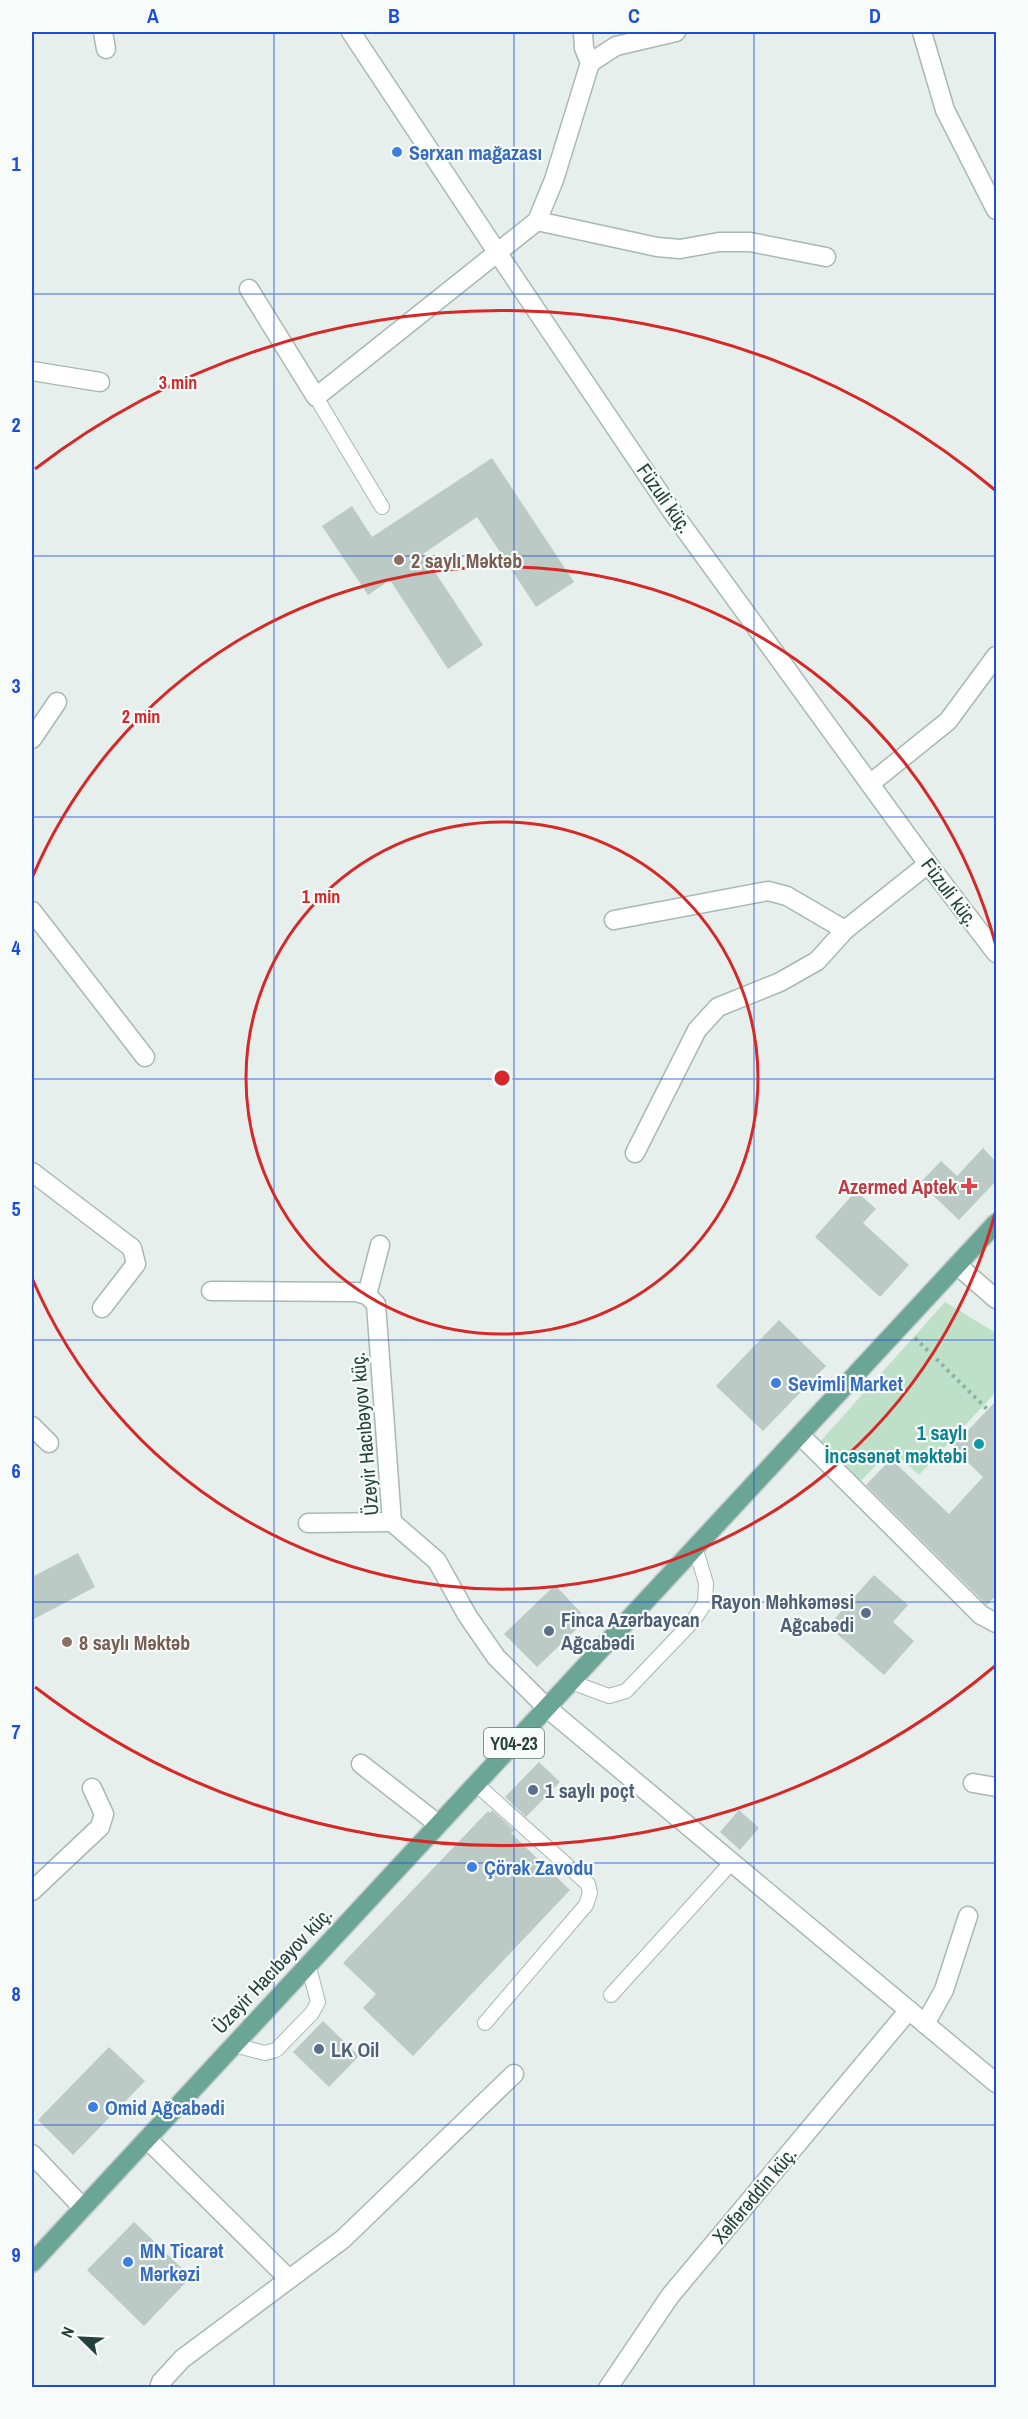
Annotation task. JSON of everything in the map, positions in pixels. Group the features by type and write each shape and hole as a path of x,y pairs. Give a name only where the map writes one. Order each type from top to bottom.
{"main road":[{"name":"Üzeyir Hacıbəyov küç.","path":"32,2263 996,1223"}],"street":[{"name":"Füzuli küç.","path":"351,32 496,252 671,510 928,864 996,953"},
{"path":"249,289 316,397 537,221 554,180 590,63 584,48 582,32"},
{"path":"590,63 616,46 676,32"},
{"path":"921,32 945,110 996,210"},
{"path":"537,221 657,247 680,249 719,242 750,242 826,257"},
{"path":"32,371 100,382"},
{"path":"871,783 948,721 996,656"},
{"path":"32,739 57,702"},
{"path":"635,1154 696,1030 718,1007 780,982 817,961 845,930 928,864"},
{"path":"614,920 768,891 787,896 845,930"},
{"path":"32,911 145,1057"},
{"path":"32,1172 132,1248 136,1264 102,1308"},
{"path":"211,1291 356,1292 367,1295 380,1245"},
{"path":"957,1265 996,1299"},
{"name":"Üzeyir Hacıbəyov küç.","path":"367,1295 376,1304 392,1522 437,1561 467,1615 496,1657 547,1708"},
{"path":"32,1426 49,1443"},
{"path":"800,1435 981,1614 996,1623"},
{"path":"308,1523 392,1522"},
{"path":"547,1708 996,2082"},
{"path":"361,1764 438,1824"},
{"path":"973,1783 996,1787"},
{"path":"32,1891 100,1827 104,1814 92,1788"},
{"path":"926,2024 944,1990 968,1916"},
{"name":"Xəlfərəddin küç.","path":"608,2388 670,2296 909,2010"},
{"path":"159,2388 161,2382 182,2360 343,2239 514,2074"},
{"path":"147,2139 289,2279"},
{"path":"32,2154 83,2208"}],"lane":[{"path":"316,397 382,507"},
{"path":"571,1682 609,1696 626,1691 693,1621 705,1603 706,1583 695,1547"},
{"path":"476,1784 588,1884 590,1893 586,1905 485,2023"},
{"path":"611,1995 732,1862"},
{"path":"234,2045 265,2053 276,2050 312,2013 318,2002 308,1964"}],"path":[{"path":"902,1325 988,1410"}],"green space":[{"path":"945,1302 996,1333 996,1392 919,1475 891,1450 859,1483 818,1444"}],"building":[{"path":"492,458 574,582 536,607 477,517 423,554 483,645 448,669 390,580 368,595 322,526 352,506 372,537"},
{"path":"983,1148 996,1162 996,1181 959,1220 920,1183 941,1161 957,1176"},
{"path":"856,1191 876,1209 863,1223 909,1265 880,1297 815,1237"},
{"path":"779,1320 826,1366 763,1431 716,1386"},
{"path":"996,1401 996,1595 987,1605 866,1485 891,1459 949,1514 983,1477 952,1447"},
{"path":"78,1553 95,1587 32,1620 32,1577"},
{"path":"874,1575 908,1605 893,1622 914,1641 884,1675 828,1626"},
{"path":"555,1585 587,1619 537,1667 504,1634"},
{"path":"539,1762 560,1782 526,1817 505,1797"},
{"path":"492,1810 514,1830 511,1833 570,1890 413,2056 363,2008 376,1994 343,1963 488,1811 490,1813"},
{"path":"739,1810 759,1828 740,1850 720,1832"},
{"path":"323,2021 359,2056 329,2087 293,2052"},
{"path":"109,2047 145,2081 73,2155 38,2120"},
{"path":"134,2222 191,2277 144,2326 87,2270"}],"place":[{"name":"Sərxan mağazası","path":"397,152"},
{"name":"2 saylı Məktəb","path":"399,560"},
{"name":"Azermed Aptek","path":"969,1186"},
{"name":"Sevimli Market","path":"776,1383"},
{"name":"1 saylı İncəsənət məktəbi","path":"979,1444"},
{"name":"Rayon Məhkəməsi Ağcabədi","path":"866,1613"},
{"name":"Finca Azərbaycan Ağcabədi","path":"549,1631"},
{"name":"8 saylı Məktəb","path":"67,1642"},
{"name":"1 saylı poçt","path":"533,1790"},
{"name":"Çörək Zavodu","path":"472,1867"},
{"name":"LK Oil","path":"319,2049"},
{"name":"Omid Ağcabədi","path":"93,2107"},
{"name":"MN Ticarət Mərkəzi","path":"128,2262"}]}
